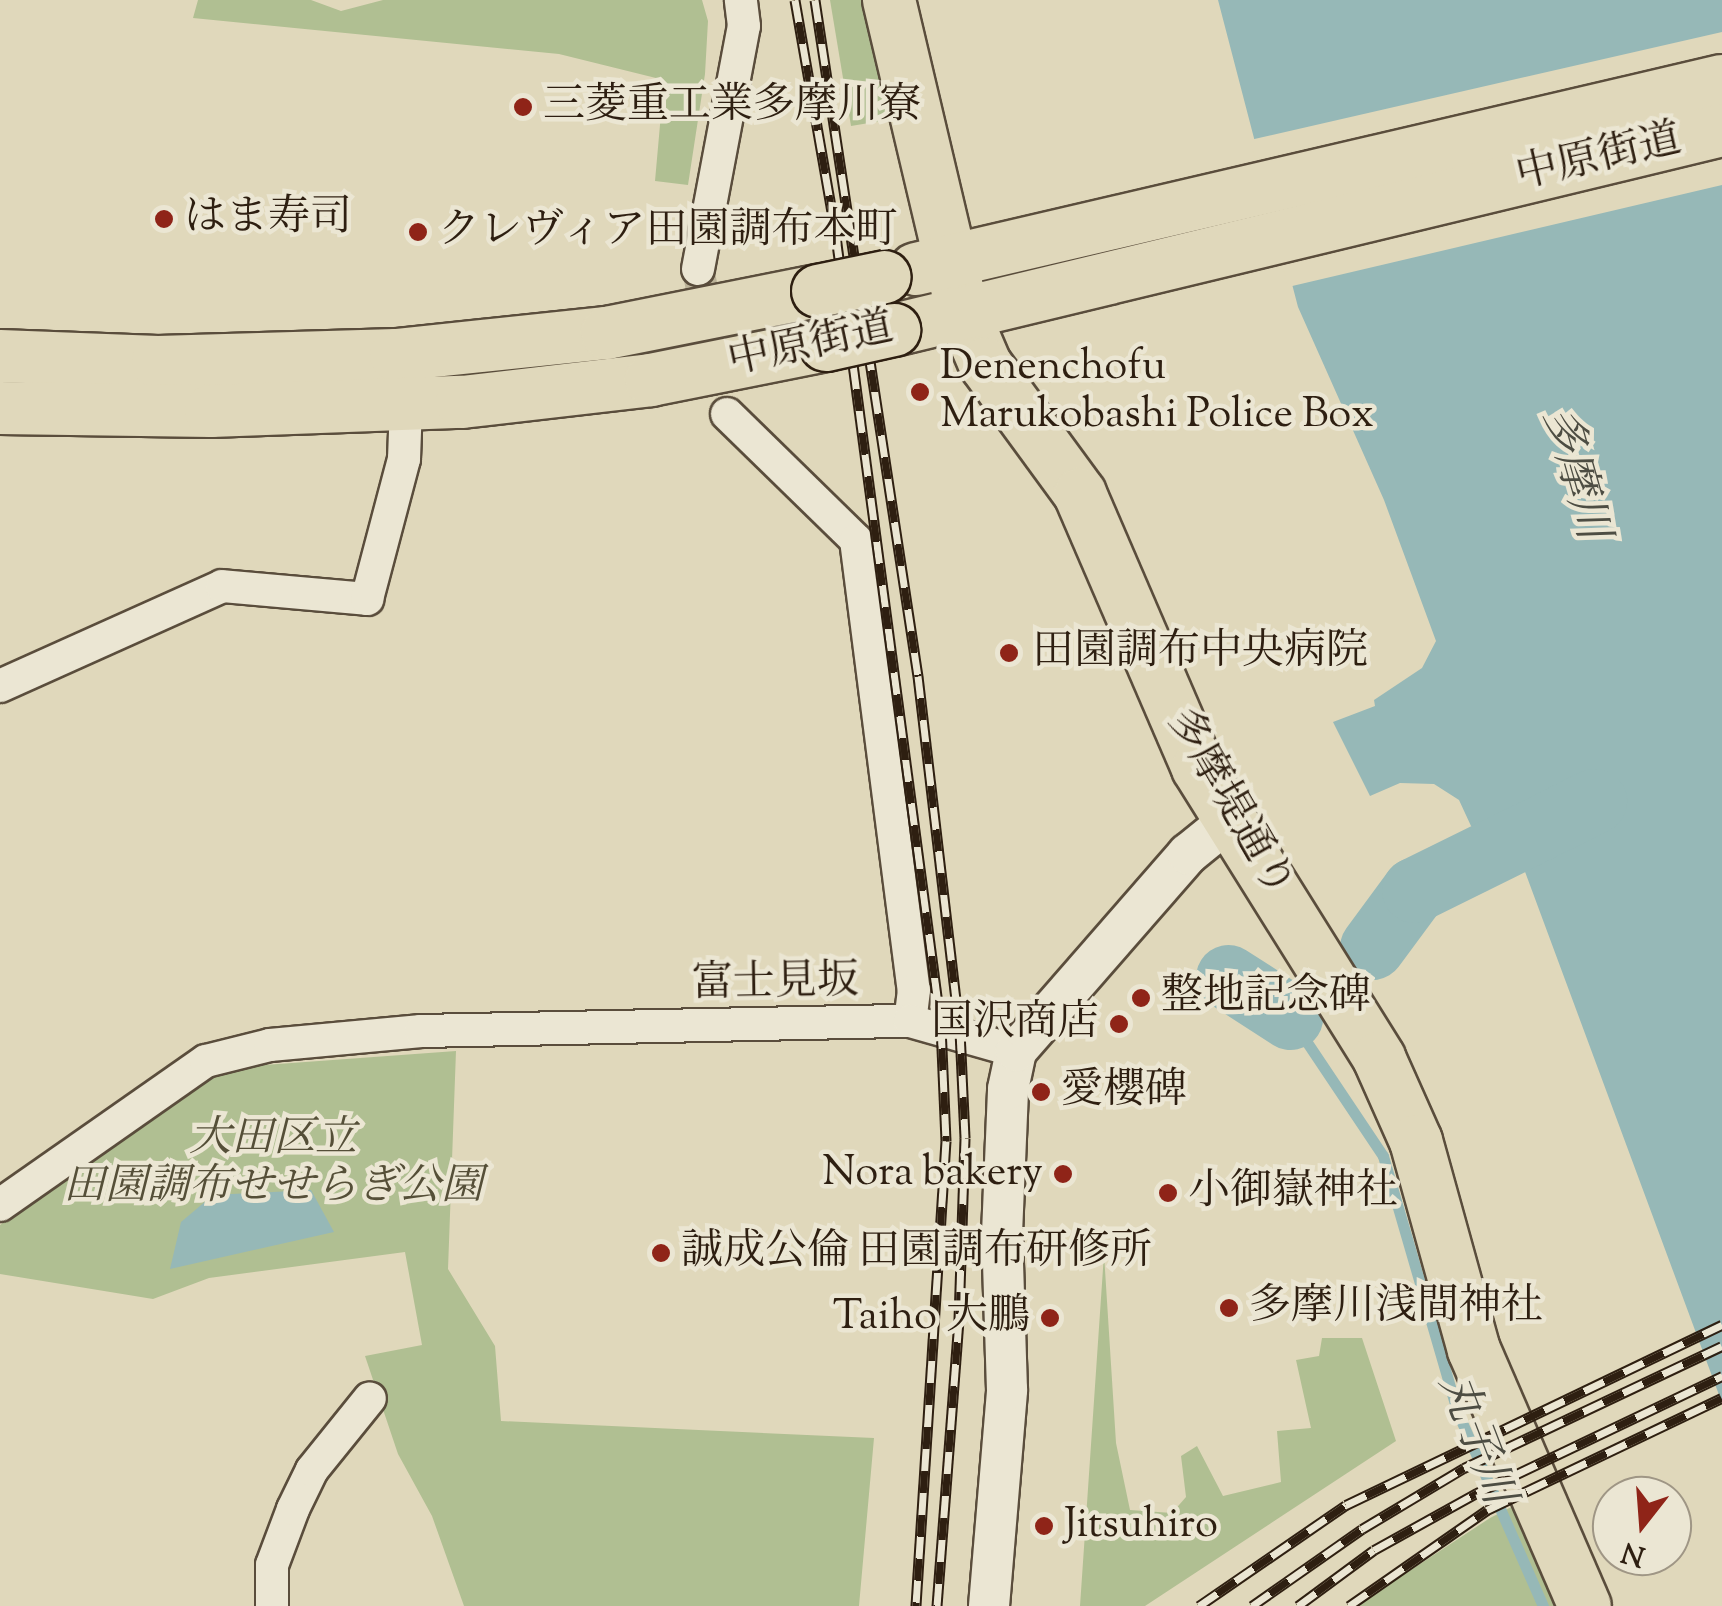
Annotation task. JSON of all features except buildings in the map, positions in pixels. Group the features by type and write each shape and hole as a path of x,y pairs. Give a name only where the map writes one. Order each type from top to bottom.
{"main road":[{"name":"多摩堤通り","path":"889,0 955,286 985,364 1080,494 1188,748 1399,1100 1474,1350 1585,1606"},
{"name":"中原街道","path":"0,408 406,404 609,387 894,330 955,286 1722,80"},
{"name":"中原街道","path":"1020,269 1722,130"},
{"name":"中原街道","path":"0,356 158,362 396,355 607,333 885,277 955,286"}],"street":[{"path":"698,269 744,26 741,0"},
{"path":"0,686 222,586 367,599 404,459 406,404"},
{"path":"727,414 856,540 914,990 910,1020"},
{"path":"988,1606 1007,1390 1002,1234 1008,1090 1016,1051 1188,854 1231,819"},
{"name":"富士見坂","path":"0,1205 206,1062 270,1045 421,1031 641,1030 910,1020 1016,1051"},
{"path":"272,1606 272,1565 299,1496 334,1439 370,1398"}],"green space":[{"path":"198,0 311,0 341,11 383,0 702,0 708,21 705,74 688,185 655,181 664,80 559,54 193,18"},
{"path":"830,0 869,0 893,119 851,126"},
{"name":"大田区立 田園調布せせらぎ公園","path":"456,1051 448,1269 495,1346 501,1421 874,1438 859,1606 464,1606 432,1516 398,1454 365,1356 422,1345 405,1252 209,1278 153,1299 0,1274 0,1225 208,1069"},
{"path":"1104,1254 1116,1443 1130,1510 1172,1513 1186,1497 1181,1456 1197,1446 1223,1496 1281,1482 1277,1431 1311,1428 1296,1360 1319,1356 1322,1338 1362,1338 1396,1441 1145,1606 1080,1606"},
{"path":"1535,1495 1585,1606 1356,1606 1490,1518"}],"water":[{"name":"多摩川","path":"1218,0 1722,0 1722,1403 1514,842 1471,826 1459,800 1434,784 1400,783 1370,796 1333,722 1375,706 1374,700 1422,668 1436,641 1384,500 1298,307"},
{"path":"311,1190 334,1232 170,1269 181,1222 213,1195"}],"pier":[{"path":"1722,32 1722,185 1288,287 1250,140"}],"waterway":[{"path":"1372,947 1414,890 1594,801"},
{"name":"丸子川","path":"1228,977 1290,1017"},
{"name":"丸子川","path":"1297,1005 1290,1017 1383,1156 1457,1411 1543,1606"}],"tunnel":[{"path":"698,269 727,414"}],"railway":[{"path":"795,0 836,236 941,1026 946,1141 916,1606"},
{"path":"815,0 918,676 960,1031 965,1138 959,1320 937,1606"},
{"path":"1199,1606 1346,1505 1722,1325"},
{"path":"1252,1606 1362,1529 1464,1468 1722,1346"},
{"path":"1298,1606 1374,1550 1477,1493 1722,1376"},
{"path":"1349,1606 1487,1510 1722,1398"}],"place":[{"name":"三菱重工業多摩川寮","path":"523,107"},
{"name":"はま寿司","path":"164,219"},
{"name":"クレヴィア田園調布本町","path":"418,232"},
{"name":"Denenchofu Marukobashi Police Box","path":"920,392"},
{"name":"田園調布中央病院","path":"1009,653"},
{"name":"整地記念碑","path":"1141,998"},
{"name":"国沢商店","path":"1119,1024"},
{"name":"愛櫻碑","path":"1041,1092"},
{"name":"Nora bakery","path":"1063,1174"},
{"name":"小御嶽神社","path":"1168,1193"},
{"name":"誠成公倫 田園調布研修所","path":"661,1253"},
{"name":"多摩川浅間神社","path":"1229,1308"},
{"name":"Taiho 大鵬","path":"1050,1318"},
{"name":"Jitsuhiro","path":"1044,1526"}]}
